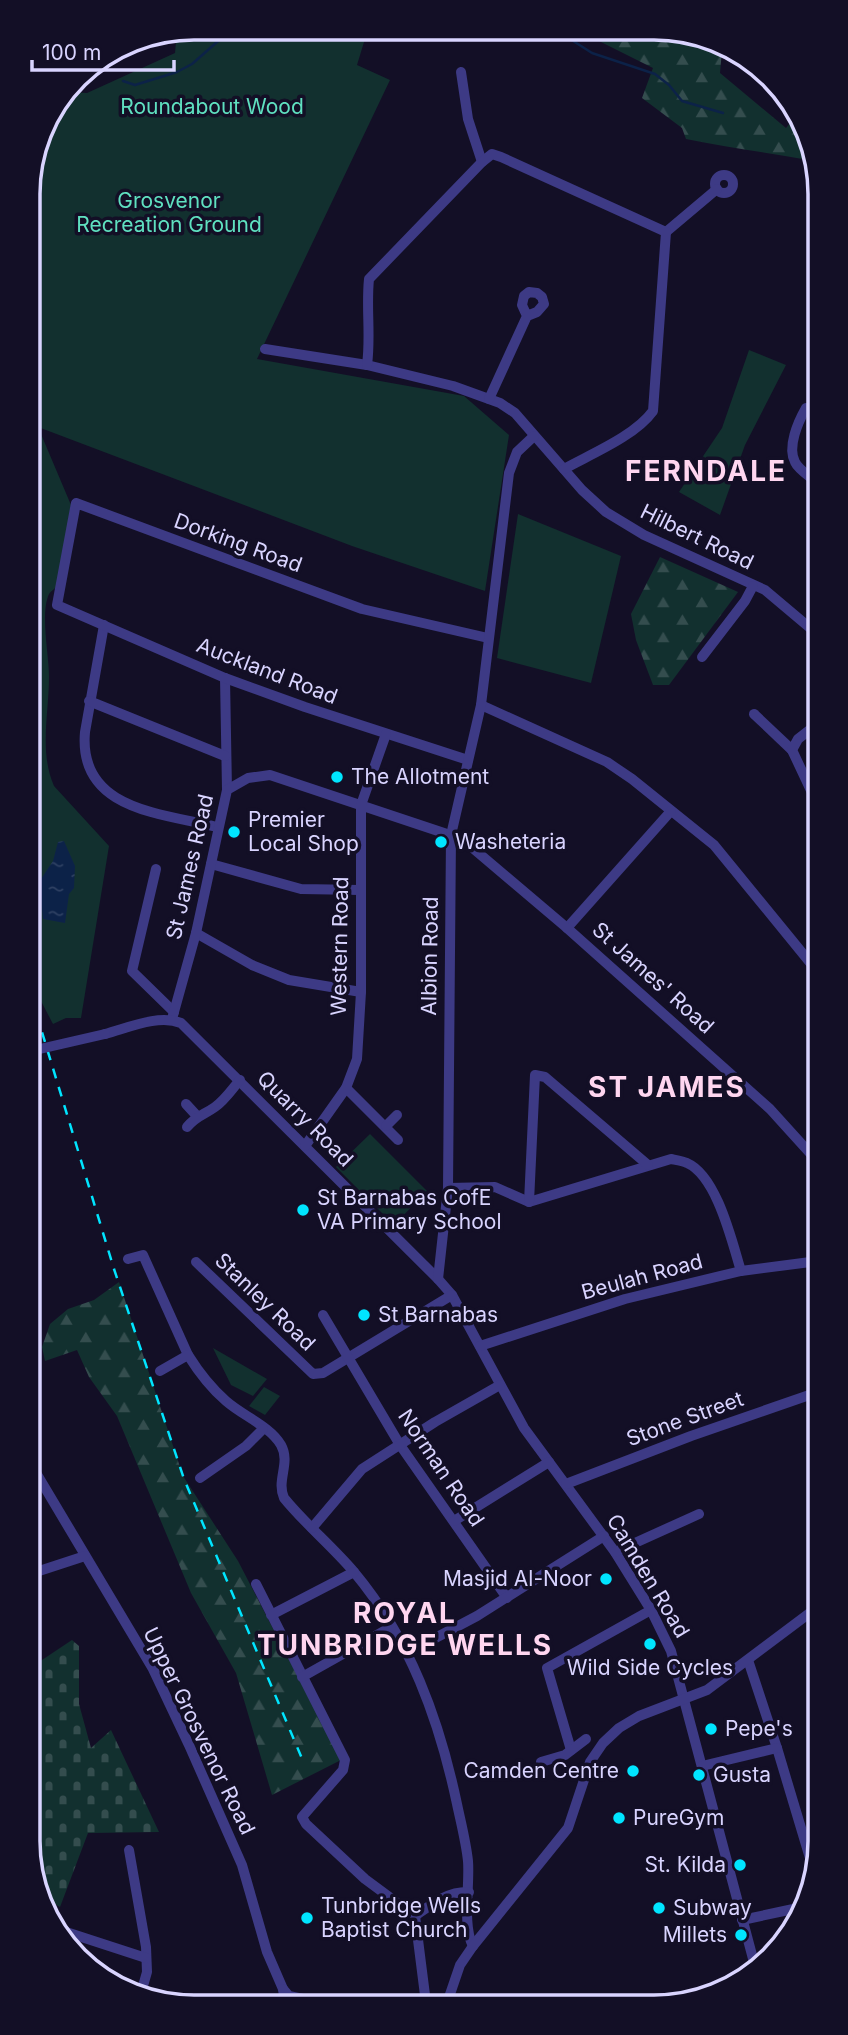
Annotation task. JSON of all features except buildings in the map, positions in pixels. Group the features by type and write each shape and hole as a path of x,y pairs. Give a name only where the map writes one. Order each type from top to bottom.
{"street":[{"path":"461,72 468,119 482,162"},
{"path":"367,365 370,345 367,300 369,279 482,162 492,155 501,156 666,232"},
{"path":"564,469 634,429 646,421 653,411 666,232 716,189"},
{"path":"489,399 527,316"},
{"name":"Hilbert Road","path":"265,349 367,365 453,386 489,399 515,413 582,490 606,512 644,535 765,590 808,626"},
{"path":"806,408 791,450 795,464 808,474"},
{"name":"Albion Road","path":"438,1279 448,1188 452,835 481,705 509,473 517,452 534,436"},
{"name":"Dorking Road","path":"57,605 76,503 362,609 488,638"},
{"path":"702,657 745,601 753,586"},
{"name":"Auckland Road","path":"57,605 225,678 468,760"},
{"path":"104,625 84,743 88,764 107,793 128,805 218,827"},
{"path":"225,678 227,790"},
{"path":"89,701 225,756"},
{"path":"481,705 607,762 671,811 714,845 808,959"},
{"path":"754,714 792,750 808,783"},
{"path":"792,750 798,739 808,731"},
{"name":"Western Road","path":"305,1146 346,1088 357,1059 361,992 361,805 386,734"},
{"name":"St James Road","path":"173,1015 196,933 227,790 248,778 270,775 452,835"},
{"path":"567,928 671,811"},
{"name":"St James' Road","path":"452,835 462,839 567,928 770,1108 807,1150"},
{"path":"211,864 301,889 360,890"},
{"name":"Quarry Road","path":"156,869 132,971 438,1279"},
{"path":"196,933 252,965 289,981 361,992"},
{"path":"40,1049 173,1015"},
{"path":"529,1202 535,1075 545,1077 648,1165"},
{"path":"187,1127 197,1116 212,1109 240,1080"},
{"path":"346,1088 398,1140"},
{"path":"186,1104 197,1116"},
{"path":"386,1126 397,1115"},
{"path":"448,1188 495,1188 529,1202 671,1159 689,1163 708,1183 719,1201 741,1271"},
{"path":"128,1259 143,1255 188,1355 225,1401 274,1434 283,1448 286,1461 280,1491 289,1505 354,1572 391,1627 420,1678 443,1741 462,1827 468,1861 468,1930 473,1946"},
{"name":"Stanley Road","path":"196,1262 313,1374 323,1373 452,1295"},
{"name":"Beulah Road","path":"480,1346 625,1299 741,1271 807,1262"},
{"name":"Camden Road","path":"438,1279 452,1295 524,1428 615,1552 651,1610 671,1651 686,1699 753,1959"},
{"name":"Norman Road","path":"323,1315 400,1445 507,1598"},
{"path":"160,1371 188,1355"},
{"path":"312,1528 362,1469 500,1385"},
{"name":"Stone Street","path":"566,1484 691,1436 807,1396"},
{"path":"201,1478 246,1446 263,1429"},
{"path":"454,1521 549,1462"},
{"name":"Upper Grosvenor Road","path":"40,1480 153,1670 189,1745 242,1865 267,1952 284,1995"},
{"path":"615,1552 699,1514"},
{"path":"407,1653 507,1598 604,1536"},
{"path":"40,1571 85,1556"},
{"path":"271,1615 354,1572"},
{"path":"256,1584 345,1760 342,1770 302,1817 306,1824 365,1880 415,1916 425,1995"},
{"path":"571,1750 547,1668 651,1610"},
{"path":"449,1995 460,1965 473,1946 568,1828 590,1762 603,1743 619,1728 639,1716 707,1690 807,1614"},
{"path":"303,1677 391,1627"},
{"path":"748,1660 778,1748 807,1847"},
{"path":"541,1762 565,1755 586,1739"},
{"path":"702,1766 778,1748"},
{"path":"129,1850 146,1958 147,1972 143,1986"},
{"path":"415,1916 439,1899 457,1891 469,1892"},
{"path":"742,1920 792,1909"},
{"path":"71,1934 146,1958"},
{"path":"283,1989 288,1995"}],"green space":[{"path":"597,40 684,43 721,56 720,73 786,128 790,123 804,159 686,139 682,128 642,98 653,68"},
{"name":"Grosvenor Recreation Ground","path":"184,41 364,41 357,65 390,80 257,359 464,396 509,435 485,591 352,546 41,428 41,184 48,144 66,108 78,93 87,93 175,53 176,42"},
{"path":"749,350 786,365 745,445 720,515 679,492 722,428"},
{"name":"Grosvenor Recreation Ground","path":"41,434 71,505 57,587 49,594 45,612 49,677 46,746 49,773 54,786 109,846 81,1018 66,1018 53,1024 41,1000"},
{"path":"518,514 621,556 591,683 497,658"},
{"path":"660,557 738,592 669,685 653,685 636,640 631,614"},
{"path":"370,1134 427,1191 394,1225 336,1167"},
{"path":"119,1282 183,1476 238,1561 341,1760 272,1795 236,1673 191,1593 117,1416 89,1377 77,1350 45,1361 42,1347 50,1324 68,1309 94,1300"},
{"path":"213,1348 267,1379 253,1396 231,1385"},
{"path":"264,1387 280,1396 265,1415 249,1406"},
{"path":"72,1640 79,1646 79,1704 91,1748 111,1730 159,1832 88,1833 60,1907 54,1903 45,1881 40,1841 40,1661"}],"water":[{"path":"64,841 75,866 74,888 69,894 65,923 43,919 41,897 41,880 53,861 58,842"}],"waterway":[{"path":"572,40 592,53 655,74 669,85 682,101 723,113"},
{"path":"123,81 135,85 177,72 192,64 218,41"}],"railway":[{"path":"40,1027 114,1269 184,1479 303,1761"}],"place":[{"name":"The Allotment","path":"337,777"},
{"name":"Premier Local Shop","path":"234,832"},
{"name":"Washeteria","path":"441,842"},
{"name":"St Barnabas CofE VA Primary School","path":"303,1210"},
{"name":"St Barnabas","path":"364,1315"},
{"name":"Masjid Al-Noor","path":"606,1579"},
{"name":"Wild Side Cycles","path":"650,1644"},
{"name":"Pepe's","path":"711,1729"},
{"name":"Camden Centre","path":"633,1771"},
{"name":"Gusta","path":"699,1775"},
{"name":"PureGym","path":"619,1818"},
{"name":"St. Kilda","path":"740,1865"},
{"name":"Subway","path":"659,1908"},
{"name":"Tunbridge Wells Baptist Church","path":"307,1918"},
{"name":"Millets","path":"741,1935"}],"district":[{"name":"FERNDALE","path":"706,471"},
{"name":"ST JAMES","path":"667,1087"},
{"name":"ROYAL TUNBRIDGE WELLS","path":"405,1629"}],"park label":[{"name":"Roundabout Wood","path":"212,107"}]}
